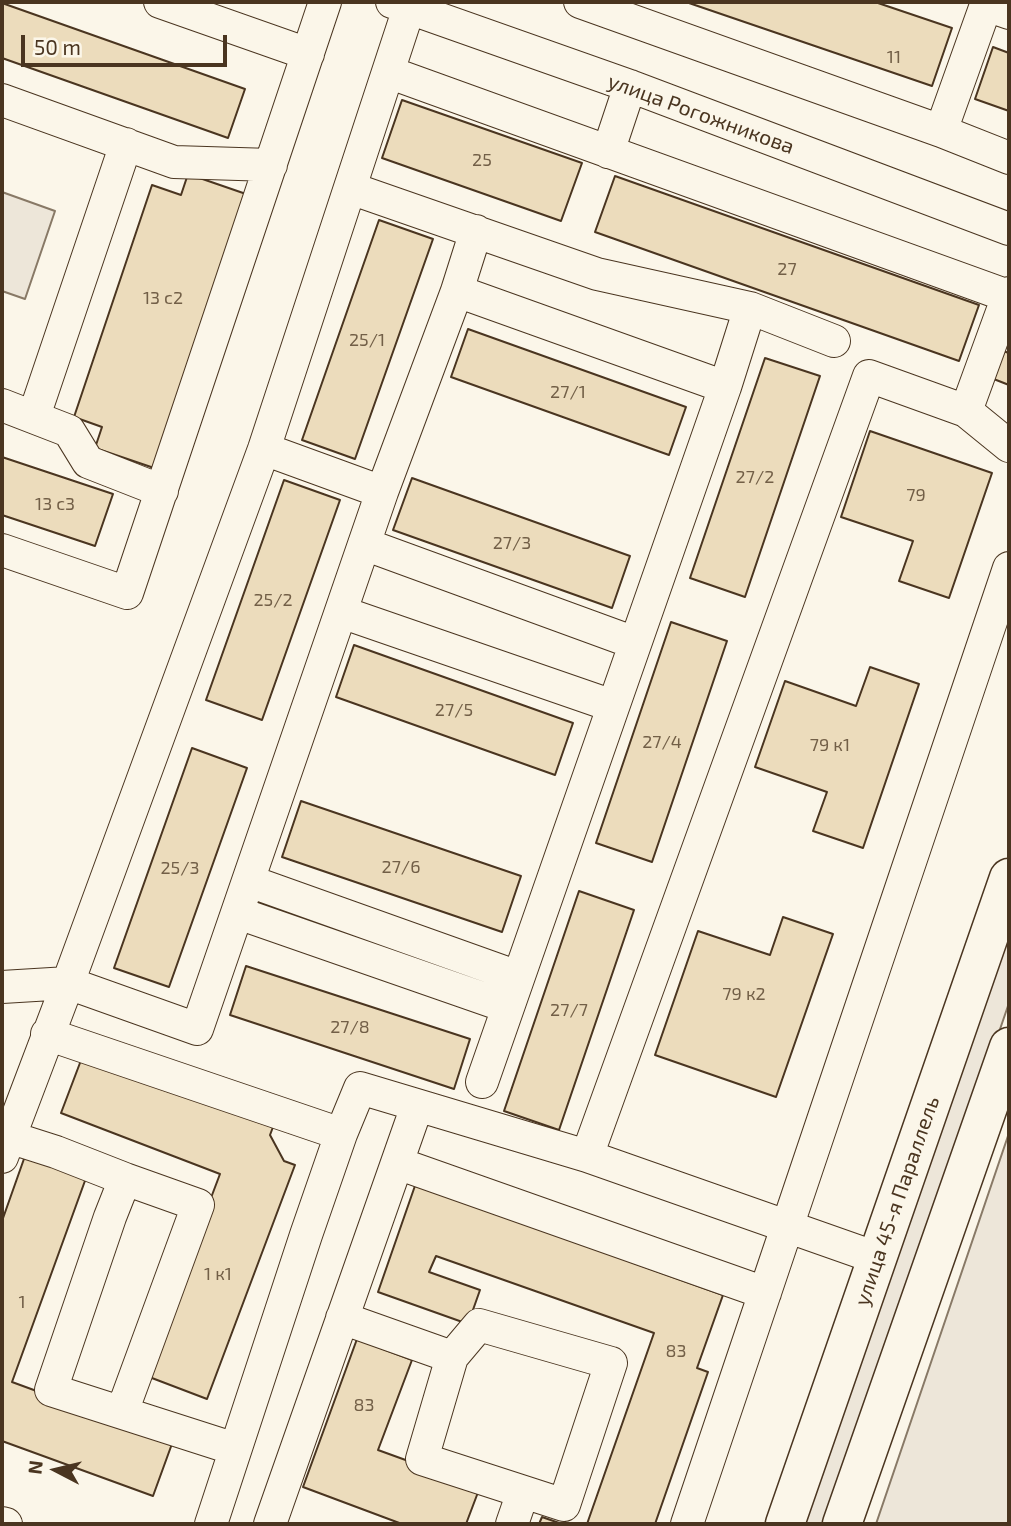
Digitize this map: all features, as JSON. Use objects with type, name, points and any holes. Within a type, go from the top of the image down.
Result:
[{"type":"main road","name":"улица 45-я Параллель","points":[[785,1524],[1009,878]]},
{"type":"main road","points":[[842,1524],[1009,1047]]},
{"type":"street","points":[[160,2],[308,54]]},
{"type":"street","points":[[2,550],[127,593],[325,2]]},
{"type":"street","points":[[580,2],[941,131],[1009,158]]},
{"type":"street","points":[[122,1412],[198,1205],[56,1152],[5,1147],[264,449],[388,72],[401,5]]},
{"type":"street","name":"улица Рогожникова","points":[[401,5],[630,86],[1009,229]]},
{"type":"street","points":[[941,131],[990,6]]},
{"type":"street","points":[[388,72],[1009,294],[966,411]]},
{"type":"street","points":[[608,152],[630,86]]},
{"type":"street","points":[[2,100],[174,162],[271,165]]},
{"type":"street","points":[[34,416],[126,144]]},
{"type":"street","points":[[350,188],[597,274],[750,308],[834,341]]},
{"type":"street","points":[[2,987],[68,983],[197,1029],[382,492],[457,290],[476,231]]},
{"type":"street","points":[[457,290],[725,387]]},
{"type":"street","points":[[482,1082],[725,387],[750,308]]},
{"type":"street","points":[[587,1156],[869,376],[966,411],[1009,446]]},
{"type":"street","points":[[2,405],[69,431],[88,462],[162,491]]},
{"type":"street","points":[[264,449],[382,492]]},
{"type":"street","points":[[364,544],[635,643]]},
{"type":"street","points":[[687,1524],[1009,568]]},
{"type":"street","points":[[341,612],[613,706]]},
{"type":"street","points":[[249,881],[518,976]]},
{"type":"street","points":[[238,913],[508,1007]]},
{"type":"street","points":[[47,1034],[341,1134]]},
{"type":"street","points":[[211,1524],[341,1134],[360,1088],[587,1156],[877,1258]]},
{"type":"street","points":[[270,1524],[417,1106]]},
{"type":"street","points":[[397,1163],[765,1293]]},
{"type":"street","points":[[125,1179],[51,1390],[236,1449]]},
{"type":"street","points":[[342,1318],[452,1357]]},
{"type":"street","points":[[479,1325],[611,1363],[564,1505],[422,1459],[452,1357],[479,1325]]},
{"type":"street","points":[[512,1524],[523,1492]]},
{"type":"shaded area","points":[[2,192],[55,211],[25,299],[2,291]]},
{"type":"shaded area","points":[[1009,931],[1009,1003],[830,1524],[804,1524]]},
{"type":"shaded area","points":[[1009,1133],[1009,1524],[876,1524]]},
{"type":"building","points":[[686,2],[875,2],[952,28],[932,86]]},
{"type":"building","points":[[2,3],[245,89],[228,138],[2,58]]},
{"type":"building","points":[[993,47],[1009,53],[1009,111],[975,99]]},
{"type":"building","points":[[402,100],[582,163],[561,221],[382,158]]},
{"type":"building","points":[[188,174],[246,194],[154,468],[95,448],[102,427],[74,417],[152,185],[181,195]]},
{"type":"building","points":[[615,176],[979,305],[959,361],[595,232]]},
{"type":"building","points":[[379,220],[433,239],[355,459],[302,440]]},
{"type":"building","points":[[468,329],[686,407],[669,455],[451,377]]},
{"type":"building","points":[[997,349],[1009,353],[1009,385],[986,376]]},
{"type":"building","points":[[765,358],[820,376],[745,597],[690,578]]},
{"type":"building","points":[[870,431],[992,473],[949,598],[899,581],[913,541],[841,517]]},
{"type":"building","points":[[2,457],[113,494],[95,546],[2,515]]},
{"type":"building","points":[[412,478],[630,556],[612,608],[393,530]]},
{"type":"building","points":[[284,480],[340,500],[262,720],[206,700]]},
{"type":"building","points":[[671,622],[727,641],[652,862],[596,843]]},
{"type":"building","points":[[354,645],[573,723],[555,775],[336,697]]},
{"type":"building","points":[[870,667],[919,684],[863,848],[813,831],[827,792],[755,767],[785,681],[856,706]]},
{"type":"building","points":[[192,748],[247,768],[169,987],[114,968]]},
{"type":"building","points":[[301,801],[521,876],[502,932],[282,857]]},
{"type":"building","points":[[579,891],[634,910],[559,1130],[504,1111]]},
{"type":"building","points":[[783,917],[833,934],[776,1097],[655,1055],[698,931],[770,955]]},
{"type":"building","points":[[246,966],[470,1039],[454,1089],[230,1015]]},
{"type":"building","points":[[83,1055],[273,1127],[270,1135],[284,1161],[295,1165],[207,1399],[144,1375],[220,1174],[61,1113]]},
{"type":"building","points":[[25,1156],[86,1178],[12,1382],[173,1441],[153,1496],[2,1441],[2,1221]]},
{"type":"building","points":[[417,1180],[723,1295],[697,1368],[708,1372],[655,1524],[587,1524],[654,1333],[436,1256],[429,1272],[480,1290],[468,1324],[378,1292]]},
{"type":"building","points":[[357,1339],[412,1360],[378,1450],[480,1487],[466,1524],[402,1524],[303,1487]]},
{"type":"building","points":[[542,1517],[562,1524],[539,1524]]}]
